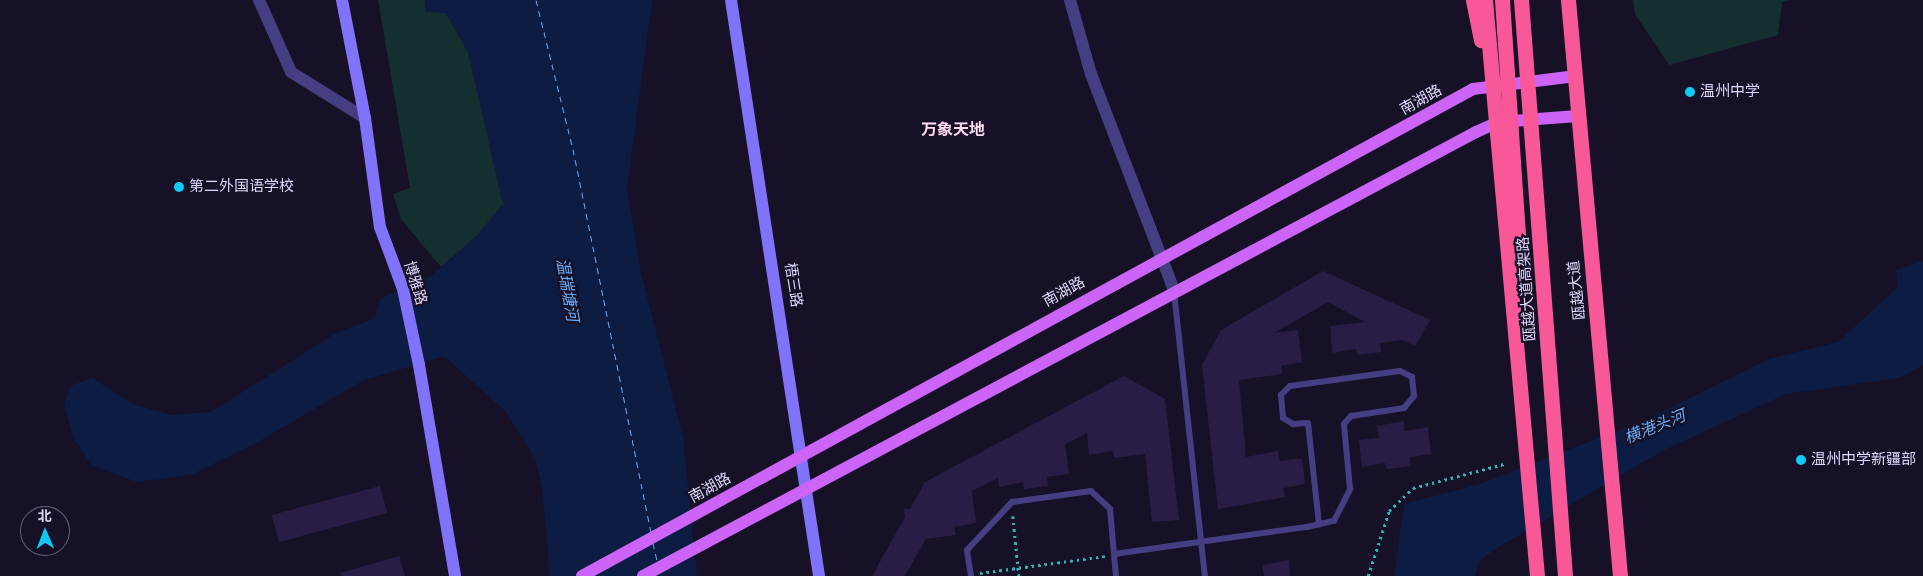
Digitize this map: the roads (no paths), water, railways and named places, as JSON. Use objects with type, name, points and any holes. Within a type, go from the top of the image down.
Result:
[{"type":"highway","points":[[1473,0],[1513,159]]},
{"type":"highway","points":[[1485,0],[1496,87],[1537,576]]},
{"type":"highway","name":"瓯越大道高架路","points":[[1502,0],[1541,576]]},
{"type":"highway","name":"瓯越大道高架路","points":[[1521,0],[1565,576]]},
{"type":"highway","name":"瓯越大道","points":[[1568,0],[1617,507],[1620,576]]},
{"type":"main road","name":"南湖路","points":[[582,576],[803,456],[1160,257],[1474,89],[1576,76]]},
{"type":"main road","points":[[644,576],[716,536],[806,492],[1174,290],[1498,122],[1578,116]]},
{"type":"street","points":[[259,0],[291,72],[365,118]]},
{"type":"street","name":"博雅路","points":[[342,0],[365,118],[380,227],[402,289],[419,364],[455,576]]},
{"type":"street","name":"梧三路","points":[[731,0],[803,456],[806,492],[819,576]]},
{"type":"street","points":[[1070,0],[1091,74],[1174,290]]},
{"type":"lane","points":[[1174,290],[1205,576]]},
{"type":"lane","points":[[1114,554],[1201,543],[1319,524],[1334,521],[1350,489],[1344,424],[1351,416],[1404,408],[1414,396],[1412,377],[1400,371],[1290,386],[1281,395],[1284,418],[1294,424],[1308,423],[1319,524]]},
{"type":"lane","points":[[971,575],[967,550],[1012,502],[1091,491],[1110,509],[1116,576]]},
{"type":"water","name":"温瑞塘河","points":[[425,0],[652,0],[627,188],[641,273],[683,438],[697,576],[550,576],[542,487],[535,458],[506,412],[444,356],[362,381],[256,443],[191,475],[137,482],[91,465],[73,437],[64,405],[70,386],[92,378],[133,404],[171,415],[211,412],[336,333],[374,319],[381,298],[431,276],[477,236],[503,204],[468,52],[446,13],[425,11]]},
{"type":"water","name":"横港头河","points":[[1923,261],[1923,365],[1899,378],[1786,394],[1662,451],[1497,548],[1479,561],[1475,576],[1394,576],[1404,504],[1480,484],[1643,421],[1769,359],[1838,342],[1898,287],[1896,270]]},
{"type":"place","name":"温州中学","points":[[1690,92]]},
{"type":"place","name":"第二外国语学校","points":[[179,187]]},
{"type":"place","name":"温州中学新疆部","points":[[1801,460]]},
{"type":"district","name":"万象天地","points":[[953,130]]}]
